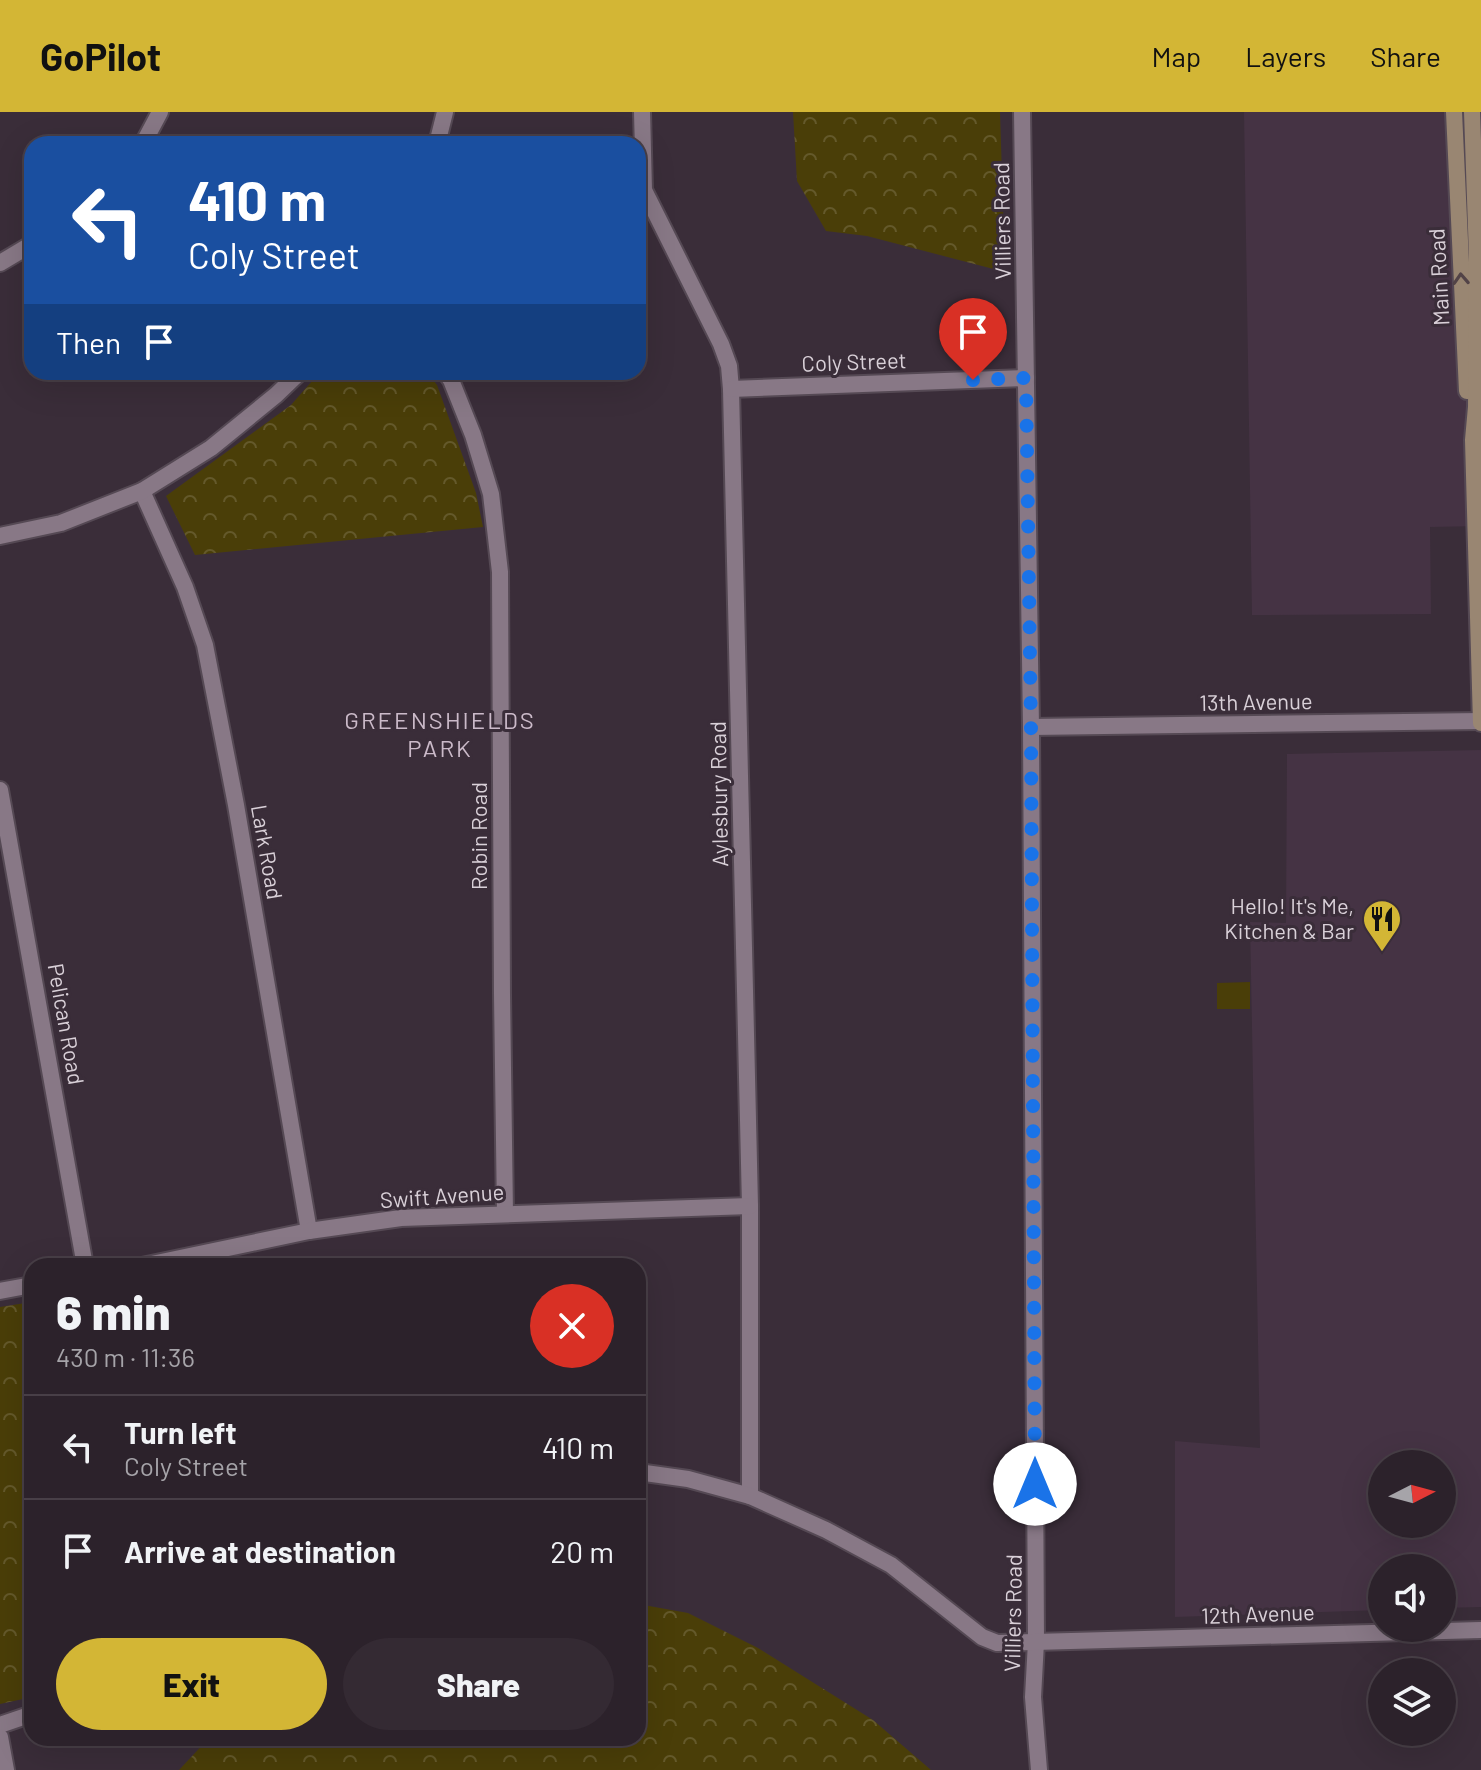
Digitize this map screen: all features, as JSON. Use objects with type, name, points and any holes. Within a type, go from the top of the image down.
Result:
[{"type":"main road","name":"Main Road","points":[[1454,112],[1466,388],[1473,440],[1481,722]]},
{"type":"main road","name":"Main Road","points":[[1472,112],[1477,256],[1473,440]]},
{"type":"street","points":[[147,136],[160,112]]},
{"type":"street","points":[[439,136],[445,112]]},
{"type":"street","name":"Aylesbury Road","points":[[642,112],[643,136]]},
{"type":"street","name":"Villiers Road","points":[[1022,112],[1031,727],[1036,1642],[1033,1697],[1039,1770]]},
{"type":"street","name":"Aylesbury Road","points":[[646,194],[721,344],[729,366],[731,389],[750,1206],[750,1496]]},
{"type":"street","points":[[0,263],[24,249]]},
{"type":"street","name":"Coly Street","points":[[731,389],[1026,378]]},
{"type":"street","points":[[0,536],[61,523],[142,491],[211,448],[292,380]]},
{"type":"street","name":"Robin Road","points":[[451,380],[468,421],[491,494],[500,572],[505,1214]]},
{"type":"street","name":"Lark Road","points":[[142,491],[185,587],[205,645],[236,805],[309,1231]]},
{"type":"street","name":"13th Avenue","points":[[1031,727],[1481,722]]},
{"type":"street","name":"Pelican Road","points":[[0,790],[84,1258]]},
{"type":"street","name":"Swift Avenue","points":[[180,1258],[309,1231],[401,1218],[750,1206]]},
{"type":"street","points":[[0,1291],[24,1286]]},
{"type":"street","name":"12th Avenue","points":[[646,1473],[688,1479],[750,1496],[826,1530],[891,1565],[989,1641],[997,1643],[1481,1630]]},
{"type":"street","points":[[0,1725],[24,1717]]},
{"type":"street","points":[[0,1737],[6,1770]]},
{"type":"shaded area","points":[[1244,112],[1481,112],[1481,526],[1430,527],[1431,614],[1252,615]]},
{"type":"shaded area","points":[[1481,750],[1481,1607],[1456,1608],[1456,1554],[1368,1554],[1368,1610],[1175,1617],[1175,1441],[1260,1448],[1250,922],[1286,923],[1287,754]]},
{"type":"green space","points":[[793,112],[1000,112],[1005,272],[867,236],[826,231],[797,181]]},
{"type":"green space","points":[[313,380],[433,380],[476,493],[483,527],[195,555],[166,496],[291,405]]},
{"type":"green space","points":[[1250,982],[1250,1009],[1217,1009],[1217,983]]},
{"type":"green space","points":[[24,1303],[24,1698],[0,1704],[0,1307]]},
{"type":"green space","points":[[646,1605],[688,1613],[758,1648],[873,1720],[931,1770],[179,1770],[202,1746],[646,1746]]},
{"type":"place","name":"Hello! It's Me, Kitchen & Bar","points":[[1382,953]]},
{"type":"district","name":"GREENSHIELDS PARK","points":[[440,735]]},
{"type":"route","points":[[973,380],[1026,378],[1035,1484]]}]
